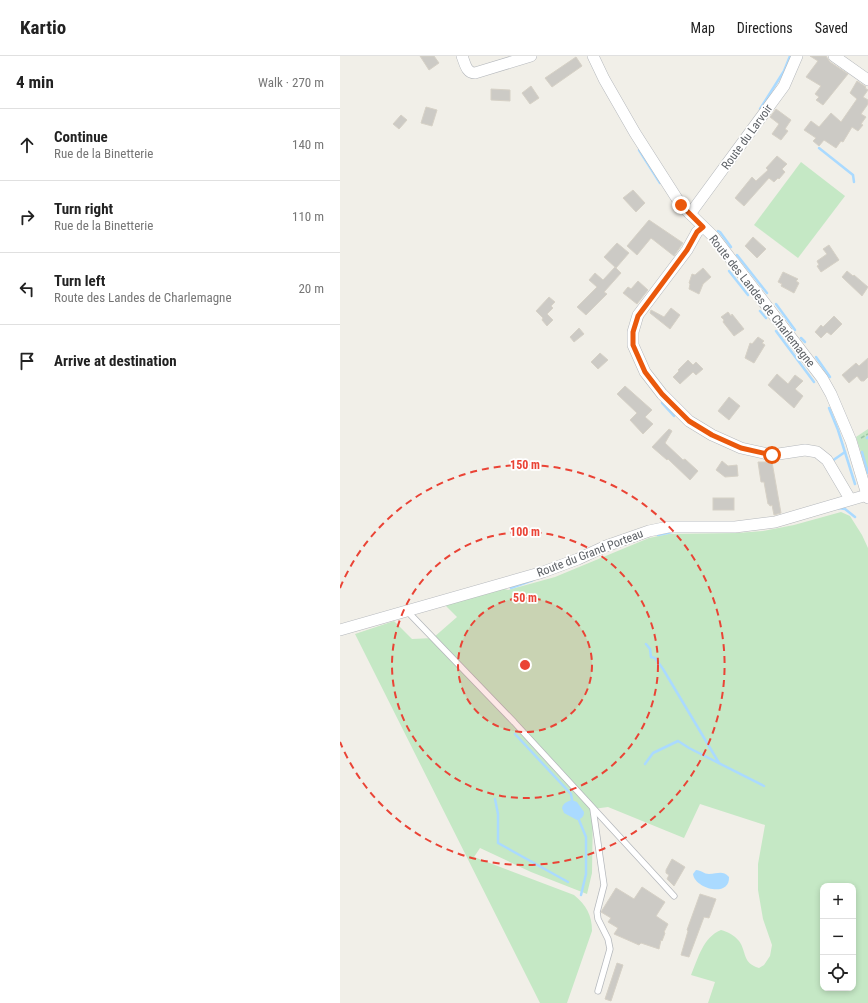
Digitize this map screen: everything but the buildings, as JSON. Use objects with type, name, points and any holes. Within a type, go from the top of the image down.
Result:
[{"type":"street","points":[[462,56],[467,69],[471,73],[475,73],[531,56]]},
{"type":"street","name":"Route des Landes de Charlemagne","points":[[593,56],[604,79],[635,133],[681,205],[714,237],[822,378],[831,394],[856,455],[867,496]]},
{"type":"street","name":"Route du Larvoir","points":[[690,214],[784,86],[797,56]]},
{"type":"street","points":[[834,56],[868,80]]},
{"type":"street","points":[[703,227],[697,232],[687,250],[638,316],[633,332],[633,345],[645,372],[662,394],[689,421],[718,438],[741,448],[772,455],[805,450],[817,452],[827,460],[850,499]]},
{"type":"street","name":"Route du Grand Porteau","points":[[340,630],[543,572],[578,559],[606,546],[649,531],[668,527],[735,527],[774,522],[850,499],[867,496]]},
{"type":"lane","points":[[406,611],[508,717],[674,896]]},
{"type":"lane","points":[[593,808],[604,885],[604,890],[597,912],[598,919],[608,939],[610,949],[598,991]]},
{"type":"green space","points":[[801,162],[845,196],[798,258],[754,225]]},
{"type":"green space","points":[[868,429],[868,474],[856,437]]},
{"type":"green space","points":[[841,512],[850,516],[868,548],[868,1003],[708,1003],[715,982],[691,975],[705,943],[715,933],[721,930],[735,937],[739,941],[747,960],[759,968],[764,965],[770,956],[772,945],[763,919],[758,890],[758,864],[765,825],[700,804],[684,838],[608,807],[593,809],[592,873],[587,894],[531,872],[480,848],[474,857],[574,895],[588,911],[592,931],[567,1003],[540,1003],[355,634],[394,621],[412,639],[433,638],[457,617],[441,601],[499,587],[508,590],[555,577],[649,538],[669,534],[763,531],[794,525]]},
{"type":"water","points":[[572,800],[577,802],[584,812],[582,818],[577,820],[564,813],[562,808],[567,802]]},
{"type":"water","points":[[696,870],[707,874],[724,874],[729,877],[728,884],[724,888],[719,889],[706,887],[695,879],[693,874]]},
{"type":"waterway","points":[[760,109],[784,71],[790,56]]},
{"type":"waterway","points":[[819,148],[853,175],[854,182]]},
{"type":"waterway","points":[[639,150],[660,183]]},
{"type":"waterway","points":[[718,231],[731,247]]},
{"type":"waterway","points":[[737,255],[767,293]]},
{"type":"waterway","points":[[729,271],[748,295]]},
{"type":"waterway","points":[[776,304],[795,330]]},
{"type":"waterway","points":[[760,311],[766,318]]},
{"type":"waterway","points":[[776,331],[814,382]]},
{"type":"waterway","points":[[801,338],[805,342]]},
{"type":"waterway","points":[[816,357],[830,377]]},
{"type":"waterway","points":[[662,403],[674,416]]},
{"type":"waterway","points":[[829,408],[838,430],[855,484]]},
{"type":"waterway","points":[[832,461],[845,452]]},
{"type":"waterway","points":[[862,452],[868,473]]},
{"type":"waterway","points":[[838,508],[845,509],[855,517]]},
{"type":"waterway","points":[[658,535],[672,532]]},
{"type":"waterway","points":[[511,588],[533,580]]},
{"type":"waterway","points":[[646,644],[650,649],[651,657],[655,658],[663,669],[719,763]]},
{"type":"waterway","points":[[515,734],[571,794],[572,800]]},
{"type":"waterway","points":[[645,764],[653,753],[678,741],[764,786]]},
{"type":"waterway","points":[[495,799],[498,814],[498,843],[568,882]]},
{"type":"waterway","points":[[579,820],[586,837],[586,874],[581,895]]},
{"type":"route","points":[[681,205],[703,227],[697,232],[687,250],[638,316],[633,332],[633,345],[645,372],[662,394],[689,421],[712,435],[741,448],[772,455]]}]
